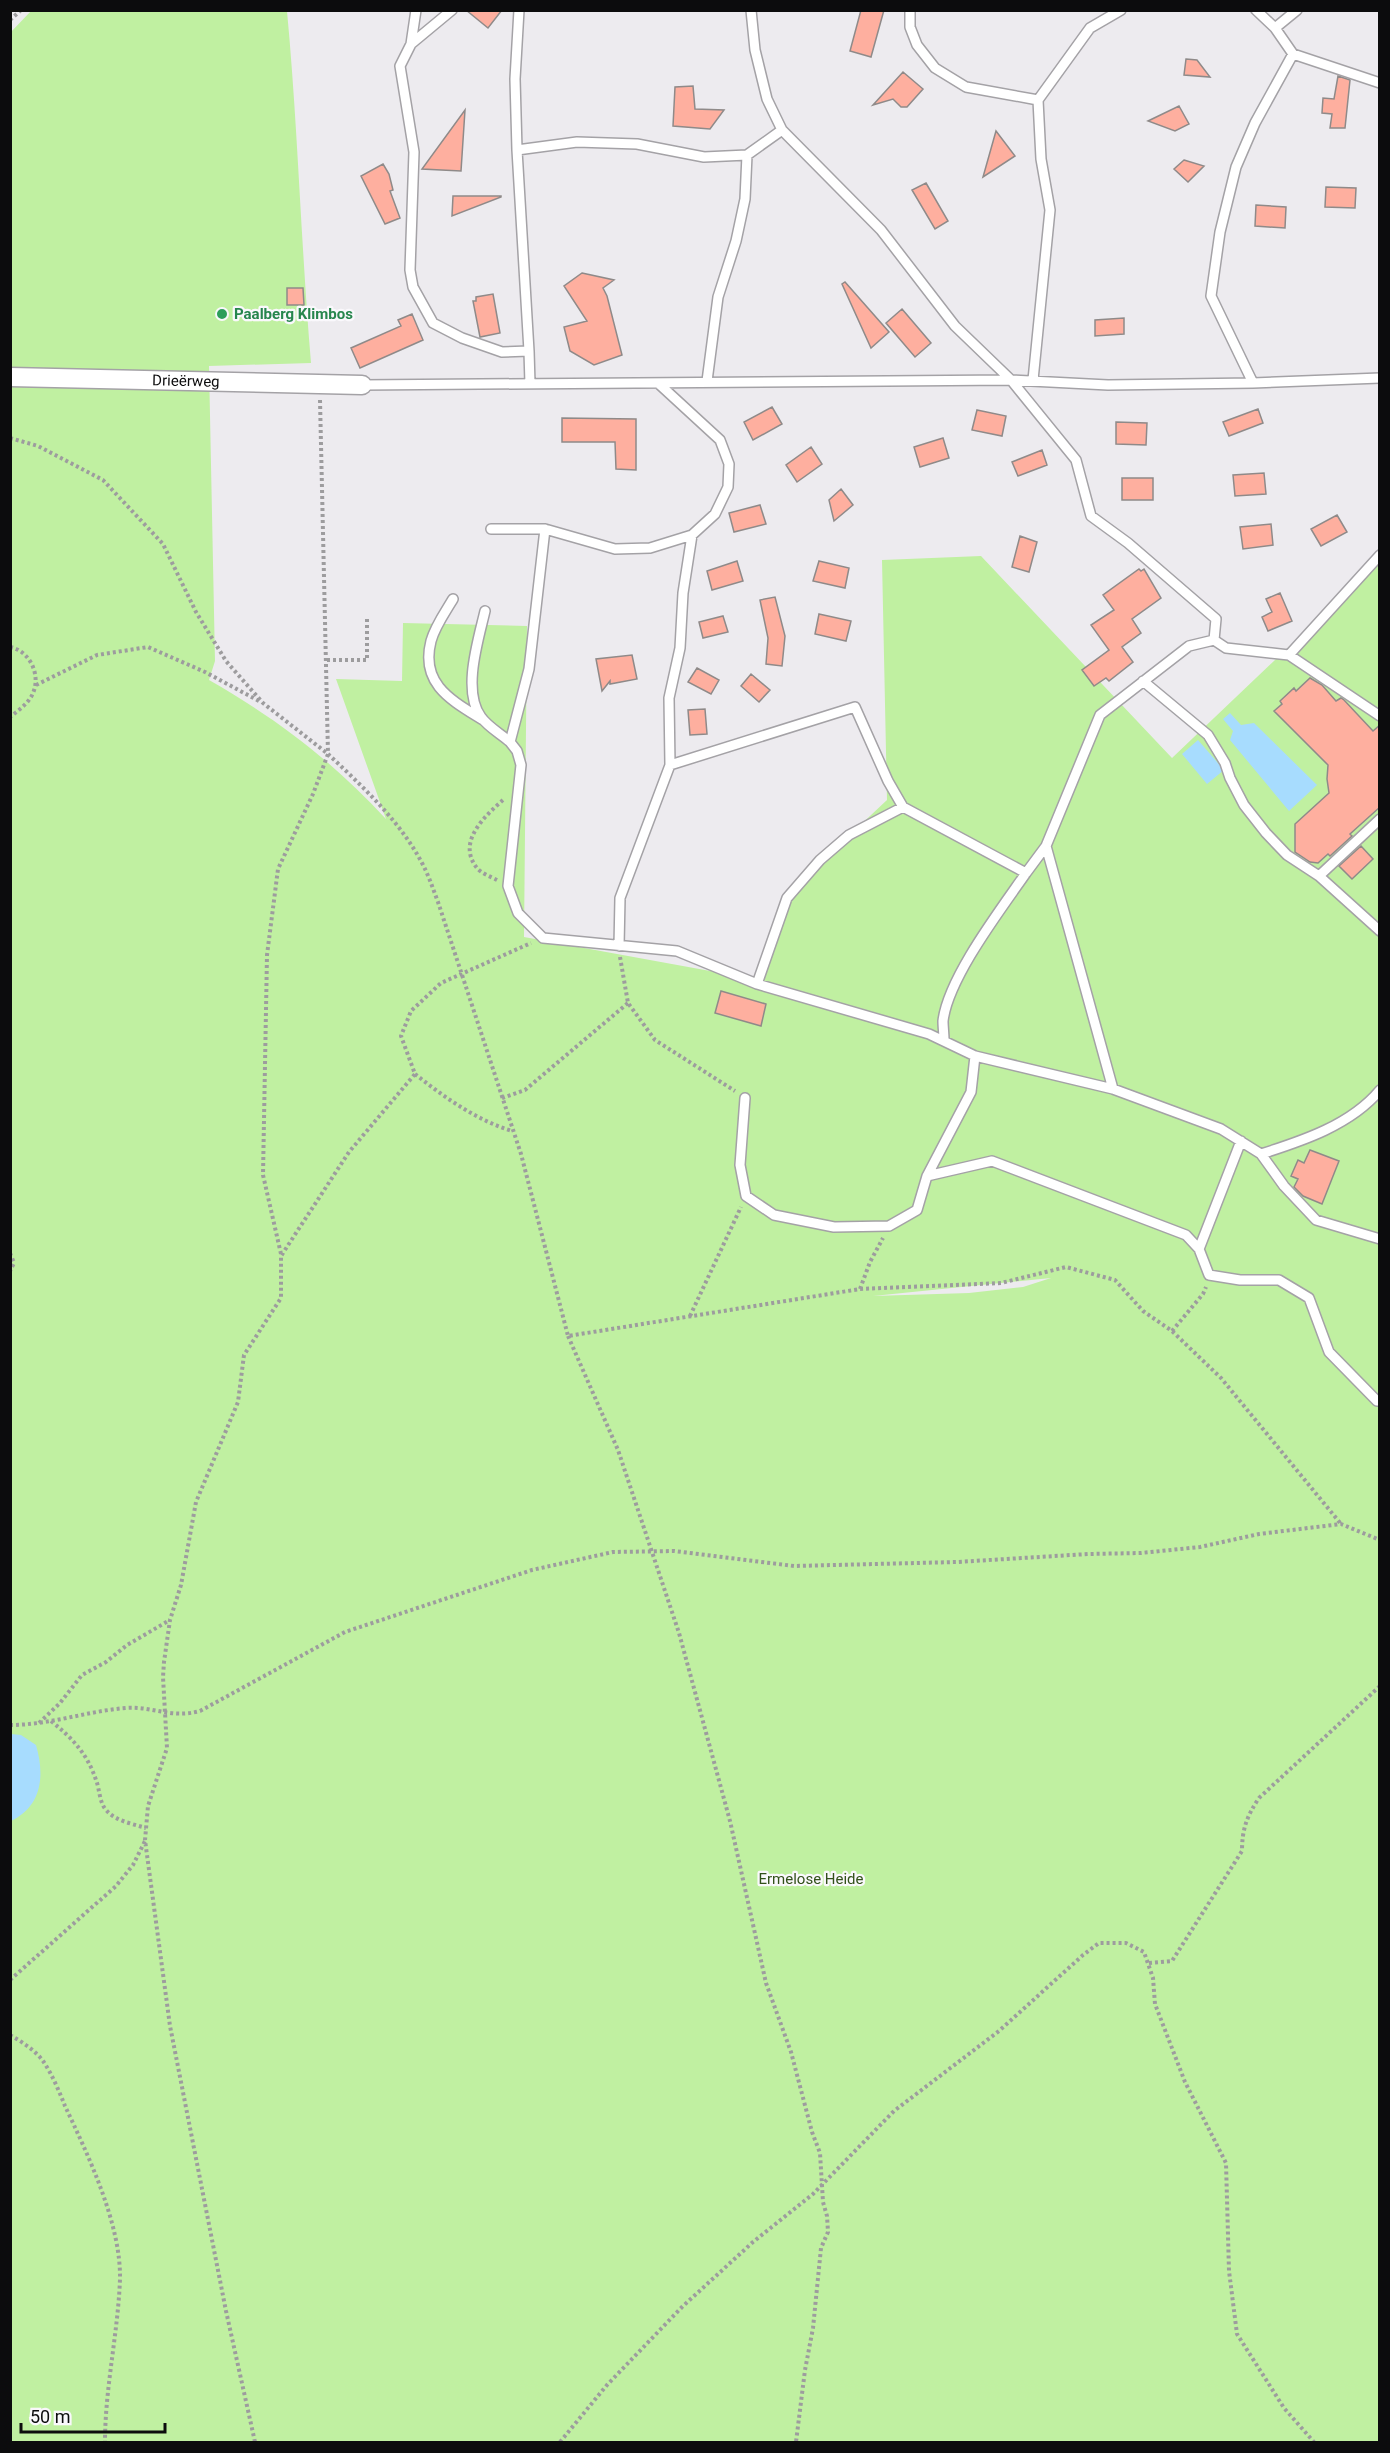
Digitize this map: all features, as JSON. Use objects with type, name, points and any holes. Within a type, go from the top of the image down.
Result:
[{"type":"street","name":"Drieërweg","points":[[10,377],[362,385]]},
{"type":"lane","points":[[416,10],[411,44],[400,66],[414,152],[410,270],[413,287],[433,323],[462,338],[502,352],[530,351]]},
{"type":"lane","points":[[411,44],[452,10]]},
{"type":"lane","points":[[519,10],[514,79],[530,384]]},
{"type":"lane","points":[[751,10],[755,50],[767,99],[782,130],[881,230],[955,326],[1011,380],[1076,460],[1091,516],[1128,543],[1216,619],[1214,640]]},
{"type":"lane","points":[[910,10],[910,27],[917,45],[934,68],[966,87],[1038,100]]},
{"type":"lane","points":[[1034,380],[1050,210],[1041,159],[1038,100],[1090,28],[1120,10]]},
{"type":"lane","points":[[1256,10],[1275,28],[1293,54],[1380,83]]},
{"type":"lane","points":[[1275,28],[1297,10]]},
{"type":"lane","points":[[1253,383],[1211,296],[1220,232],[1236,167],[1255,123],[1293,54]]},
{"type":"lane","points":[[517,150],[577,142],[637,144],[705,157],[747,155],[782,130]]},
{"type":"lane","points":[[708,381],[718,297],[736,241],[745,199],[747,155]]},
{"type":"lane","points":[[362,385],[1034,380],[1108,385],[1380,378]]},
{"type":"lane","points":[[491,529],[545,529],[615,549],[650,548],[692,535],[715,514],[728,487],[729,464],[720,440],[658,383]]},
{"type":"lane","points":[[510,742],[529,669],[545,529]]},
{"type":"lane","points":[[619,946],[620,898],[670,765],[669,698],[680,648],[682,593],[692,535]]},
{"type":"lane","points":[[1289,655],[1380,555]]},
{"type":"lane","points":[[453,598],[431,639],[429,667],[438,688],[453,702],[483,720],[510,742],[517,751],[521,765],[508,886],[518,913],[543,938],[676,951],[757,984],[944,1040],[975,1056],[1113,1089],[1221,1129],[1261,1154],[1284,1186],[1316,1220],[1380,1239]]},
{"type":"lane","points":[[483,720],[475,707],[472,672],[484,611]]},
{"type":"lane","points":[[944,1040],[943,1021],[951,992],[983,935],[1047,846],[1100,715],[1189,646],[1214,640],[1226,648],[1289,655],[1380,716]]},
{"type":"lane","points":[[1143,681],[1208,735],[1226,763],[1230,778],[1244,805],[1266,833],[1287,855],[1319,876],[1380,931]]},
{"type":"lane","points":[[670,765],[855,707],[888,781],[903,807],[1026,873]]},
{"type":"lane","points":[[757,984],[788,898],[820,860],[849,835],[903,807]]},
{"type":"lane","points":[[1319,876],[1380,819]]},
{"type":"lane","points":[[1047,846],[1113,1089]]},
{"type":"lane","points":[[745,1098],[740,1166],[746,1196],[774,1215],[834,1227],[889,1226],[917,1210],[927,1176],[971,1092],[975,1056]]},
{"type":"lane","points":[[1261,1154],[1296,1142],[1339,1122],[1370,1101],[1380,1090]]},
{"type":"lane","points":[[1199,1249],[1241,1141]]},
{"type":"lane","points":[[927,1176],[992,1161],[1186,1235],[1199,1249],[1209,1275],[1240,1280],[1280,1280],[1309,1298],[1329,1352],[1377,1401],[1380,1401]]},
{"type":"path","points":[[10,21],[21,10]]},
{"type":"path","points":[[255,2442],[226,2311],[191,2136],[183,2082],[177,2062],[145,1840],[148,1806],[167,1748],[163,1677],[170,1620],[181,1585],[196,1502],[238,1402],[244,1355],[281,1298],[281,1256],[263,1175],[267,955],[278,869],[313,794],[328,754],[319,384]]},
{"type":"path","points":[[10,438],[38,446],[103,480],[163,544],[196,612],[226,661],[263,702],[328,754],[358,782],[411,845],[423,865],[438,902],[513,1131],[546,1247],[568,1336],[618,1450],[679,1633],[753,1916],[764,1973],[820,2152],[828,2232],[821,2248],[813,2328],[796,2442]]},
{"type":"path","points":[[327,660],[368,660],[368,618]]},
{"type":"path","points":[[10,647],[18,649],[33,665],[36,685],[33,695],[25,705],[10,717]]},
{"type":"path","points":[[36,685],[97,655],[148,647],[205,672],[263,702]]},
{"type":"path","points":[[508,886],[478,870],[470,856],[470,840],[479,822],[519,785]]},
{"type":"path","points":[[513,1131],[484,1120],[440,1094],[416,1074],[401,1036],[411,1011],[441,983],[460,972],[488,963],[543,938]]},
{"type":"path","points":[[619,946],[628,1003],[655,1040],[745,1098]]},
{"type":"path","points":[[502,1098],[525,1090],[628,1003]]},
{"type":"path","points":[[281,1256],[350,1152],[387,1105],[416,1074]]},
{"type":"path","points":[[690,1316],[746,1196]]},
{"type":"path","points":[[860,1289],[870,1262],[889,1226]]},
{"type":"path","points":[[10,1253],[14,1263],[10,1271]]},
{"type":"path","points":[[568,1336],[860,1289],[1001,1283],[1066,1267],[1115,1280],[1143,1311],[1172,1331],[1221,1378],[1341,1524],[1380,1540]]},
{"type":"path","points":[[1172,1331],[1203,1294],[1209,1275]]},
{"type":"path","points":[[10,1725],[38,1724],[127,1708],[184,1715],[200,1711],[345,1632],[532,1570],[613,1552],[674,1551],[794,1566],[957,1562],[1141,1553],[1200,1547],[1259,1534],[1341,1524]]},
{"type":"path","points":[[38,1724],[60,1703],[82,1676],[106,1662],[127,1645],[170,1620]]},
{"type":"path","points":[[1149,1963],[1172,1960],[1242,1851],[1242,1831],[1249,1813],[1259,1798],[1380,1686]]},
{"type":"path","points":[[50,1721],[78,1744],[96,1779],[107,1811],[124,1822],[146,1828]]},
{"type":"path","points":[[10,1980],[116,1886],[133,1865],[145,1840]]},
{"type":"path","points":[[560,2442],[607,2385],[682,2307],[753,2242],[823,2184],[894,2111],[999,2031],[1099,1943],[1126,1943],[1144,1952],[1149,1963],[1155,2004],[1185,2082],[1226,2163],[1229,2271],[1237,2334],[1284,2408],[1314,2442]]},
{"type":"path","points":[[10,2036],[24,2043],[42,2060],[54,2082],[78,2132],[110,2215],[119,2249],[120,2278],[105,2442]]},
{"type":"green space","name":"Ermelose Heide","points":[[31,11],[287,11],[311,363],[209,366],[215,661],[209,680],[258,710],[303,742],[345,778],[386,819],[336,679],[402,681],[403,623],[527,626],[524,937],[754,979],[788,893],[887,800],[882,560],[981,556],[1172,758],[1379,561],[1379,2442],[11,2442],[10,33]],"holes":[[[1051,1278],[1023,1287],[969,1293],[873,1296]]]},
{"type":"water","points":[[1230,713],[1241,725],[1254,723],[1317,785],[1289,811],[1230,740],[1233,731],[1223,719]]},
{"type":"water","points":[[1198,740],[1224,770],[1207,784],[1182,754]]},
{"type":"water","points":[[11,1734],[21,1735],[36,1745],[40,1779],[35,1799],[21,1815],[11,1821]]},
{"type":"building","points":[[466,10],[502,10],[488,28]]},
{"type":"building","points":[[861,10],[884,10],[871,57],[850,51]]},
{"type":"building","points":[[1186,59],[1197,60],[1210,77],[1184,75]]},
{"type":"building","points":[[903,72],[923,89],[907,107],[901,107],[893,99],[873,105]]},
{"type":"building","points":[[1338,76],[1350,80],[1345,128],[1330,128],[1332,114],[1322,113],[1323,98],[1334,99]]},
{"type":"building","points":[[693,86],[695,109],[724,110],[710,129],[673,126],[675,87]]},
{"type":"building","points":[[1179,106],[1189,124],[1175,131],[1148,121]]},
{"type":"building","points":[[465,110],[461,171],[422,169]]},
{"type":"building","points":[[996,131],[1015,156],[983,177]]},
{"type":"building","points":[[1184,160],[1204,166],[1188,182],[1174,169]]},
{"type":"building","points":[[383,164],[389,174],[393,190],[390,191],[400,218],[385,224],[361,176]]},
{"type":"building","points":[[926,183],[948,221],[935,229],[912,190]]},
{"type":"building","points":[[1326,187],[1356,188],[1355,208],[1325,207]]},
{"type":"building","points":[[453,196],[501,196],[501,197],[452,216]]},
{"type":"building","points":[[1256,205],[1286,207],[1285,228],[1255,226]]},
{"type":"building","points":[[582,273],[614,280],[603,288],[622,355],[594,365],[570,351],[564,327],[587,321],[564,286]]},
{"type":"building","points":[[845,282],[889,332],[871,348],[842,284]]},
{"type":"building","points":[[287,288],[303,288],[304,305],[287,305]]},
{"type":"building","points":[[493,294],[500,333],[480,337],[473,301],[476,301],[476,297]]},
{"type":"building","points":[[902,309],[931,343],[915,357],[886,323]]},
{"type":"building","points":[[412,314],[423,340],[360,368],[351,348],[401,326],[398,320]]},
{"type":"building","points":[[1124,318],[1124,334],[1095,336],[1095,320]]},
{"type":"building","points":[[772,407],[782,424],[753,440],[744,422]]},
{"type":"building","points":[[1258,409],[1263,423],[1229,436],[1223,422]]},
{"type":"building","points":[[977,410],[1006,416],[1002,436],[972,430]]},
{"type":"building","points":[[562,418],[636,419],[636,470],[616,469],[615,442],[562,442]]},
{"type":"building","points":[[1116,422],[1147,423],[1146,445],[1116,444]]},
{"type":"building","points":[[943,438],[949,458],[920,467],[914,447]]},
{"type":"building","points":[[811,447],[822,464],[797,482],[786,465]]},
{"type":"building","points":[[1042,450],[1047,465],[1018,476],[1012,462]]},
{"type":"building","points":[[1264,473],[1266,494],[1235,496],[1233,475]]},
{"type":"building","points":[[1122,478],[1153,478],[1153,500],[1122,500]]},
{"type":"building","points":[[841,489],[853,505],[834,521],[829,500]]},
{"type":"building","points":[[760,505],[766,524],[734,532],[729,513]]},
{"type":"building","points":[[1337,515],[1347,532],[1321,546],[1311,529]]},
{"type":"building","points":[[1271,524],[1273,545],[1243,549],[1240,527]]},
{"type":"building","points":[[1020,536],[1037,542],[1029,572],[1012,567]]},
{"type":"building","points":[[737,561],[743,581],[712,590],[707,571]]},
{"type":"building","points":[[819,561],[849,568],[845,588],[813,581]]},
{"type":"building","points":[[1139,569],[1141,571],[1144,569],[1161,598],[1132,619],[1141,633],[1122,647],[1133,662],[1109,681],[1106,678],[1094,686],[1082,670],[1109,650],[1091,625],[1114,610],[1103,595]]},
{"type":"building","points":[[1280,593],[1292,621],[1268,631],[1262,617],[1272,612],[1266,599]]},
{"type":"building","points":[[775,597],[785,636],[782,666],[766,664],[768,638],[760,600]]},
{"type":"building","points":[[819,614],[851,621],[846,641],[815,634]]},
{"type":"building","points":[[723,616],[728,632],[703,638],[699,622]]},
{"type":"building","points":[[632,655],[637,679],[610,684],[610,681],[602,691],[596,659]]},
{"type":"building","points":[[697,668],[719,680],[711,694],[688,682]]},
{"type":"building","points":[[751,674],[770,690],[759,702],[741,686]]},
{"type":"building","points":[[1310,678],[1322,685],[1336,701],[1341,698],[1344,700],[1373,731],[1380,725],[1380,807],[1330,856],[1328,854],[1318,863],[1310,862],[1295,852],[1295,824],[1329,793],[1328,765],[1274,711],[1282,704],[1280,701],[1294,688],[1296,691]]},
{"type":"building","points":[[705,709],[707,734],[690,735],[688,710]]},
{"type":"building","points":[[1361,846],[1373,859],[1352,879],[1339,866]]},
{"type":"building","points":[[721,991],[766,1004],[761,1026],[715,1013]]},
{"type":"building","points":[[1310,1150],[1339,1161],[1322,1204],[1303,1196],[1294,1187],[1298,1179],[1291,1176],[1298,1160],[1304,1163]]},
{"type":"place","name":"Paalberg Klimbos","points":[[222,314]]}]
